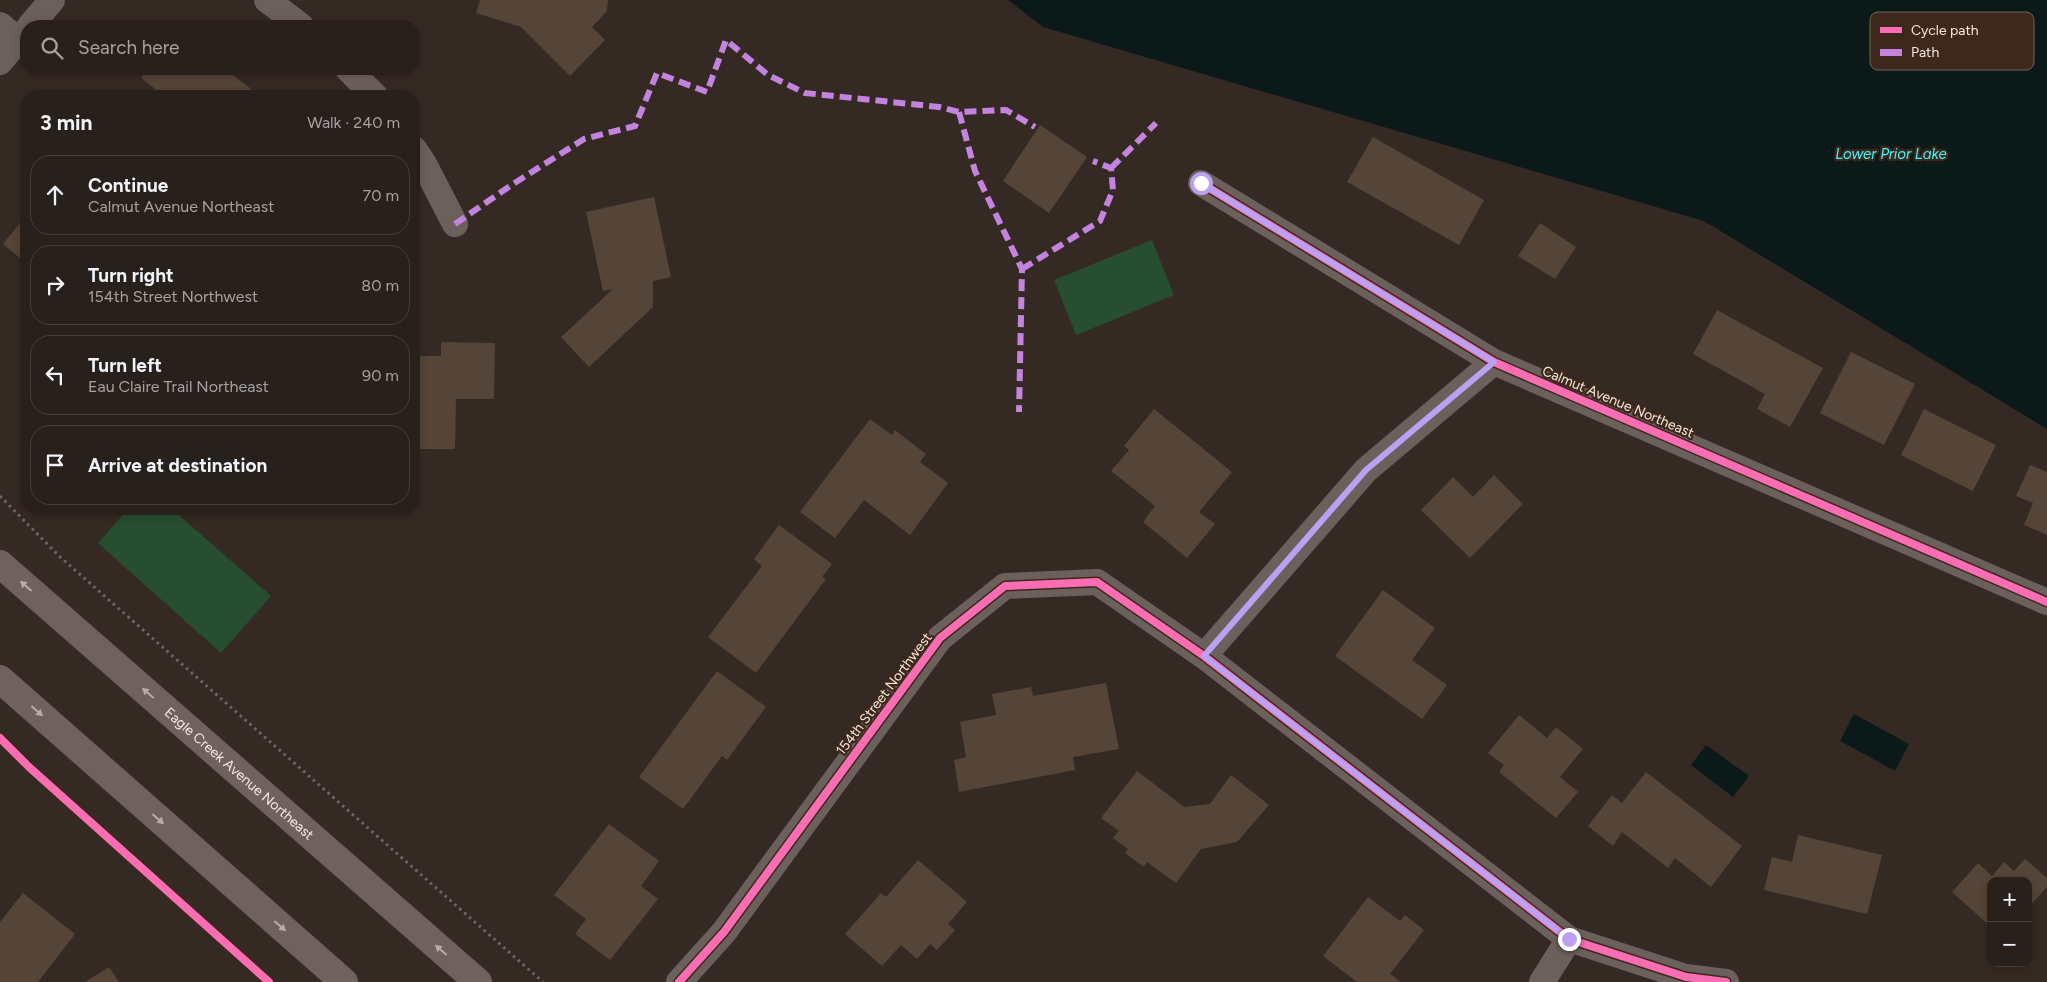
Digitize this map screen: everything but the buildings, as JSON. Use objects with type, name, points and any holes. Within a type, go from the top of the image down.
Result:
[{"type":"main road","name":"Eagle Creek Avenue Northeast","points":[[0,564],[478,982]]},
{"type":"main road","points":[[0,679],[344,982]]},
{"type":"street","points":[[31,20],[52,0]]},
{"type":"street","points":[[267,0],[292,20]]},
{"type":"street","points":[[0,62],[19,31]]},
{"type":"street","points":[[354,75],[369,90]]},
{"type":"street","points":[[420,158],[455,224]]},
{"type":"street","name":"Calmut Avenue Northeast","points":[[1201,183],[1494,362],[2047,602]]},
{"type":"street","points":[[1204,656],[1366,470],[1494,362]]},
{"type":"street","name":"154th Street Northwest","points":[[679,982],[724,932],[940,638],[1005,586],[1097,582],[1204,656],[1569,939],[1686,977],[1726,982]]},
{"type":"street","points":[[1542,982],[1569,939]]},
{"type":"path","points":[[0,496],[66,562],[542,982]]},
{"type":"green space","points":[[1152,240],[1174,295],[1076,335],[1054,280]]},
{"type":"green space","points":[[123,515],[179,515],[271,596],[221,653],[98,543]]},
{"type":"water","name":"Lower Prior Lake","points":[[1008,0],[2047,0],[2047,429],[1704,221],[1043,27]]},
{"type":"water","points":[[1854,714],[1909,744],[1895,771],[1840,741]]},
{"type":"water","points":[[1706,745],[1749,776],[1733,797],[1691,765]]},
{"type":"marked path","points":[[455,224],[584,139],[635,126],[657,73],[707,92],[726,40],[768,75],[805,93],[939,107],[959,112],[1006,110],[1035,127]]},
{"type":"marked path","points":[[959,112],[975,171],[1022,269],[1019,412]]},
{"type":"marked path","points":[[1111,168],[1156,123]]},
{"type":"marked path","points":[[1022,269],[1100,221],[1113,190],[1111,168],[1093,161]]},
{"type":"cycle path","points":[[1201,183],[1494,362],[2047,602]]},
{"type":"cycle path","points":[[679,982],[724,932],[940,638],[1005,586],[1097,582],[1204,656],[1569,939],[1686,977],[1726,982]]},
{"type":"cycle path","points":[[0,738],[29,767],[269,982]]},
{"type":"route","points":[[1201,183],[1494,362],[1366,470],[1204,656],[1569,939]]}]
